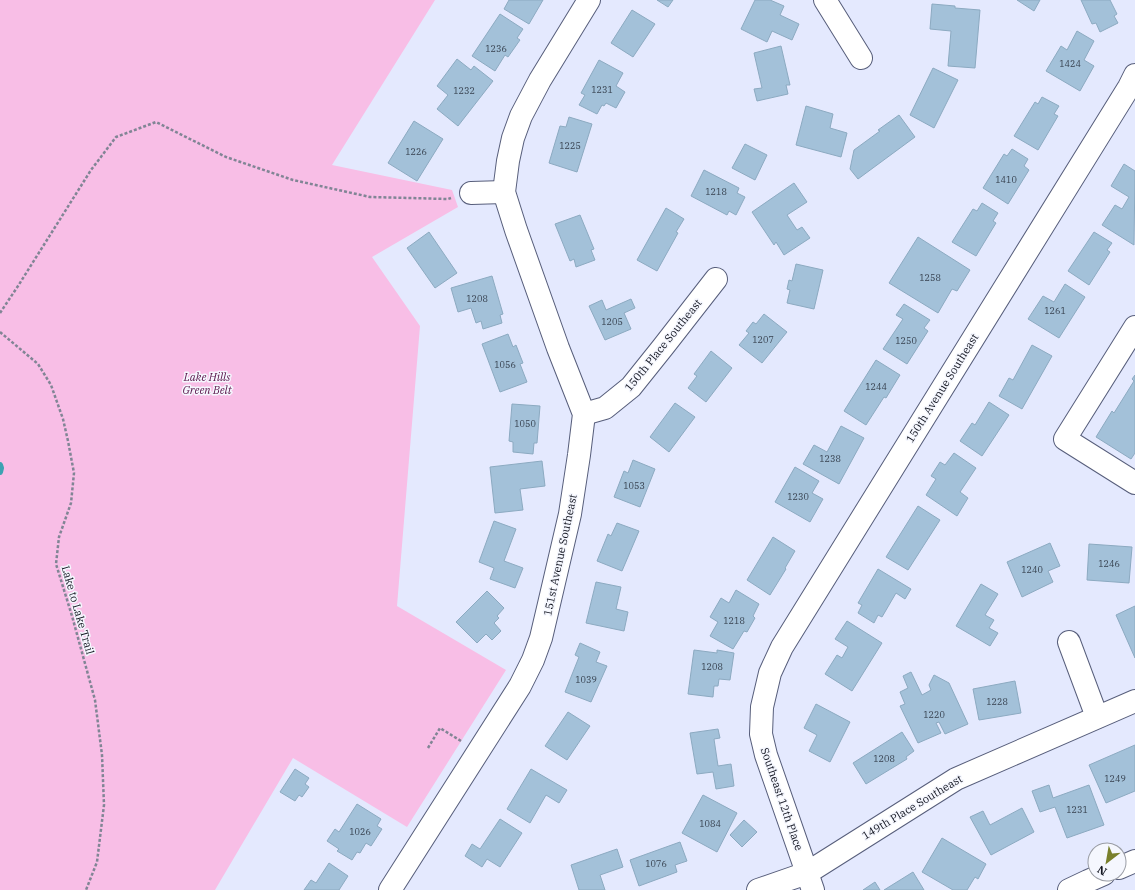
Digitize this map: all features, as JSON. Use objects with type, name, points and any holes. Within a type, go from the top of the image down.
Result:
[{"type":"street","name":"151st Avenue Southeast","points":[[390,890],[479,752],[520,686],[533,660],[541,638],[570,514],[584,414],[558,348],[504,192],[513,138],[521,116],[540,80],[590,0]]},
{"type":"street","points":[[825,0],[861,58]]},
{"type":"street","name":"150th Avenue Southeast","points":[[762,707],[770,673],[782,647],[1135,75]]},
{"type":"street","points":[[471,193],[504,192]]},
{"type":"street","name":"150th Place Southeast","points":[[584,414],[605,408],[631,387],[664,348],[716,279]]},
{"type":"street","points":[[1135,327],[1065,439],[1135,483]]},
{"type":"street","points":[[1070,642],[1097,717]]},
{"type":"street","name":"149th Place Southeast","points":[[758,890],[810,882],[956,779],[1135,701]]},
{"type":"street","name":"Southeast 12th Place","points":[[762,707],[761,734],[766,755],[810,882]]},
{"type":"street","points":[[1069,890],[1087,881]]},
{"type":"path","points":[[0,313],[91,170],[116,137],[156,122],[226,157],[293,180],[370,197],[448,199],[471,193]]},
{"type":"path","name":"Lake to Lake Trail","points":[[0,332],[38,364],[51,385],[63,419],[74,473],[71,503],[59,537],[56,564],[95,700],[102,755],[104,805],[97,862],[86,890]]},
{"type":"path","points":[[428,748],[440,728],[479,752]]},
{"type":"green space","name":"Lake Hills Green Belt","points":[[0,0],[435,0],[332,165],[452,190],[458,207],[372,257],[420,326],[397,606],[506,670],[407,827],[293,758],[215,890],[0,890]]},
{"type":"building","points":[[509,0],[543,0],[529,24],[504,9]]},
{"type":"building","points":[[657,0],[673,0],[668,7]]},
{"type":"building","points":[[755,0],[770,0],[784,6],[780,15],[799,24],[792,40],[772,31],[767,42],[741,29]]},
{"type":"building","points":[[1017,0],[1040,0],[1034,11]]},
{"type":"building","points":[[1081,0],[1110,0],[1117,14],[1114,16],[1118,23],[1100,32],[1096,23],[1092,24]]},
{"type":"building","points":[[932,4],[980,10],[975,68],[948,66],[951,31],[930,29]]},
{"type":"building","points":[[632,10],[655,24],[633,57],[611,43]]},
{"type":"building","points":[[500,14],[523,29],[517,38],[520,40],[508,57],[505,55],[495,71],[472,56]]},
{"type":"building","points":[[1077,31],[1094,41],[1084,60],[1094,66],[1080,91],[1046,71],[1061,46],[1067,50]]},
{"type":"building","points":[[781,46],[790,85],[786,85],[788,94],[757,101],[754,89],[762,88],[754,53]]},
{"type":"building","points":[[457,59],[471,70],[474,66],[493,81],[458,126],[437,109],[448,95],[437,86]]},
{"type":"building","points":[[599,60],[623,73],[616,86],[625,92],[616,108],[606,103],[604,106],[602,105],[597,114],[579,105],[585,95],[581,93]]},
{"type":"building","points":[[933,68],[958,80],[934,128],[910,115]]},
{"type":"building","points":[[1042,97],[1059,106],[1054,114],[1058,116],[1038,150],[1014,136],[1035,102],[1038,104]]},
{"type":"building","points":[[806,106],[833,114],[830,128],[847,133],[841,157],[796,145]]},
{"type":"building","points":[[899,115],[915,137],[858,179],[850,169],[854,150]]},
{"type":"building","points":[[569,117],[592,124],[577,172],[549,163],[560,126],[566,127]]},
{"type":"building","points":[[414,121],[443,139],[417,181],[388,163]]},
{"type":"building","points":[[745,144],[767,155],[755,180],[732,168]]},
{"type":"building","points":[[1012,149],[1028,159],[1024,166],[1029,170],[1008,204],[983,188],[1004,154],[1007,156]]},
{"type":"building","points":[[1124,164],[1135,171],[1134,245],[1102,225],[1115,205],[1122,209],[1129,197],[1111,186]]},
{"type":"building","points":[[704,170],[739,188],[737,193],[745,197],[736,215],[729,211],[727,215],[691,196]]},
{"type":"building","points":[[794,183],[807,202],[787,215],[797,230],[802,227],[810,238],[784,255],[776,242],[774,245],[752,212]]},
{"type":"building","points":[[982,203],[998,213],[993,221],[996,223],[976,256],[952,242],[973,209],[977,211]]},
{"type":"building","points":[[666,208],[684,219],[657,271],[637,260]]},
{"type":"building","points":[[580,215],[594,249],[591,250],[595,260],[576,267],[574,259],[570,261],[555,224]]},
{"type":"building","points":[[429,232],[457,273],[435,288],[407,248]]},
{"type":"building","points":[[1094,232],[1112,243],[1107,250],[1110,252],[1089,285],[1068,271]]},
{"type":"building","points":[[918,237],[970,270],[957,291],[952,289],[938,313],[889,283]]},
{"type":"building","points":[[796,264],[823,270],[814,309],[787,303],[790,290],[787,289],[789,280],[792,281]]},
{"type":"building","points":[[492,276],[503,314],[500,315],[502,323],[483,329],[481,321],[476,323],[471,308],[458,312],[451,288]]},
{"type":"building","points":[[1065,284],[1085,297],[1059,338],[1028,319],[1043,296],[1054,302]]},
{"type":"building","points":[[631,299],[635,308],[624,313],[631,329],[605,340],[589,306],[602,300],[606,310]]},
{"type":"building","points":[[904,304],[930,320],[924,328],[928,331],[907,364],[883,349],[903,319],[896,315]]},
{"type":"building","points":[[764,314],[787,332],[762,363],[739,345],[749,333],[746,331],[753,322],[756,324]]},
{"type":"building","points":[[508,334],[513,347],[516,345],[523,363],[520,364],[527,382],[500,392],[482,344]]},
{"type":"building","points":[[1032,345],[1052,356],[1022,409],[999,396],[1009,378],[1013,380]]},
{"type":"building","points":[[711,351],[732,368],[706,402],[688,388],[697,376],[694,374]]},
{"type":"building","points":[[876,360],[900,375],[886,398],[884,397],[866,425],[844,411]]},
{"type":"building","points":[[1135,375],[1135,453],[1131,459],[1096,437],[1112,411],[1114,413],[1134,381],[1132,379]]},
{"type":"building","points":[[989,402],[1009,415],[982,456],[960,441],[972,423],[975,425]]},
{"type":"building","points":[[675,403],[695,417],[669,452],[650,437]]},
{"type":"building","points":[[512,404],[540,406],[537,443],[534,443],[533,454],[513,452],[513,442],[509,441]]},
{"type":"building","points":[[841,426],[864,438],[839,484],[803,464],[814,445],[827,452]]},
{"type":"building","points":[[954,453],[976,468],[960,492],[968,498],[957,516],[926,495],[936,479],[931,476],[940,462],[945,465]]},
{"type":"building","points":[[633,460],[655,469],[640,507],[614,497],[624,471],[628,473]]},
{"type":"building","points":[[542,461],[545,486],[520,489],[523,510],[495,513],[490,467]]},
{"type":"building","points":[[795,467],[819,481],[812,493],[823,499],[810,522],[775,502]]},
{"type":"building","points":[[918,506],[940,520],[908,570],[886,557]]},
{"type":"building","points":[[494,521],[516,529],[504,561],[523,568],[515,588],[490,579],[494,568],[479,562]]},
{"type":"building","points":[[617,523],[639,531],[622,571],[597,561],[608,534],[611,536]]},
{"type":"building","points":[[773,537],[795,551],[770,595],[747,580]]},
{"type":"building","points":[[1050,543],[1060,566],[1048,571],[1053,582],[1022,597],[1007,562]]},
{"type":"building","points":[[1089,544],[1132,547],[1129,583],[1087,580]]},
{"type":"building","points":[[878,569],[911,589],[905,599],[896,593],[882,617],[878,615],[874,623],[858,613],[862,605],[858,603]]},
{"type":"building","points":[[596,582],[621,587],[616,609],[628,612],[624,631],[586,623]]},
{"type":"building","points":[[981,584],[998,594],[985,615],[994,620],[989,628],[998,633],[990,646],[956,626]]},
{"type":"building","points":[[736,590],[759,604],[753,616],[755,618],[747,632],[744,631],[733,649],[710,636],[718,622],[710,617],[721,598],[729,603]]},
{"type":"building","points":[[487,591],[504,608],[497,616],[499,618],[494,623],[501,631],[492,640],[486,634],[477,643],[456,622]]},
{"type":"building","points":[[1135,606],[1135,658],[1116,615]]},
{"type":"building","points":[[847,621],[882,643],[852,691],[825,674],[837,655],[842,658],[848,647],[835,639]]},
{"type":"building","points":[[580,643],[600,652],[596,662],[607,666],[591,702],[565,692],[579,657],[575,655]]},
{"type":"building","points":[[694,650],[717,653],[717,650],[734,653],[730,680],[719,679],[718,686],[714,686],[713,697],[688,694]]},
{"type":"building","points":[[911,672],[922,695],[931,690],[929,685],[934,675],[949,683],[968,724],[945,734],[939,722],[936,723],[941,733],[918,743],[900,706],[905,704],[900,692],[908,688],[903,676]]},
{"type":"building","points":[[1015,681],[1021,713],[979,720],[973,689]]},
{"type":"building","points":[[816,704],[850,722],[830,762],[809,751],[817,735],[804,728]]},
{"type":"building","points":[[568,712],[590,726],[567,760],[545,746]]},
{"type":"building","points":[[718,729],[720,738],[714,739],[718,766],[731,764],[734,786],[716,789],[713,772],[697,774],[690,733]]},
{"type":"building","points":[[902,732],[914,751],[906,757],[907,759],[866,784],[853,763]]},
{"type":"building","points":[[1135,745],[1135,791],[1106,803],[1089,765]]},
{"type":"building","points":[[295,769],[309,778],[305,784],[309,787],[302,797],[299,795],[295,801],[280,792]]},
{"type":"building","points":[[531,769],[567,790],[559,803],[546,795],[530,823],[507,809]]},
{"type":"building","points":[[1049,785],[1053,798],[1089,785],[1104,825],[1067,838],[1055,807],[1040,812],[1032,791]]},
{"type":"building","points":[[703,795],[737,813],[717,852],[682,833]]},
{"type":"building","points":[[357,804],[381,819],[377,826],[382,829],[371,846],[366,843],[360,853],[357,852],[352,860],[337,851],[339,849],[327,841],[335,829],[339,832]]},
{"type":"building","points":[[1022,808],[1034,832],[991,855],[970,817],[983,811],[990,825]]},
{"type":"building","points":[[500,819],[522,833],[500,867],[487,859],[482,867],[465,856],[472,844],[480,849]]},
{"type":"building","points":[[744,820],[757,832],[742,847],[730,835]]},
{"type":"building","points":[[942,838],[986,864],[978,879],[975,877],[967,890],[953,890],[922,872]]},
{"type":"building","points":[[680,842],[687,861],[675,865],[677,872],[639,886],[630,860]]},
{"type":"building","points":[[617,849],[623,867],[600,875],[605,890],[579,890],[571,865]]},
{"type":"building","points":[[329,863],[348,876],[339,890],[304,890],[311,880],[316,883]]},
{"type":"building","points":[[913,872],[924,890],[884,890]]},
{"type":"building","points":[[875,882],[880,890],[863,890]]},
{"type":"waterway","points":[[0,465],[0,472]]}]
